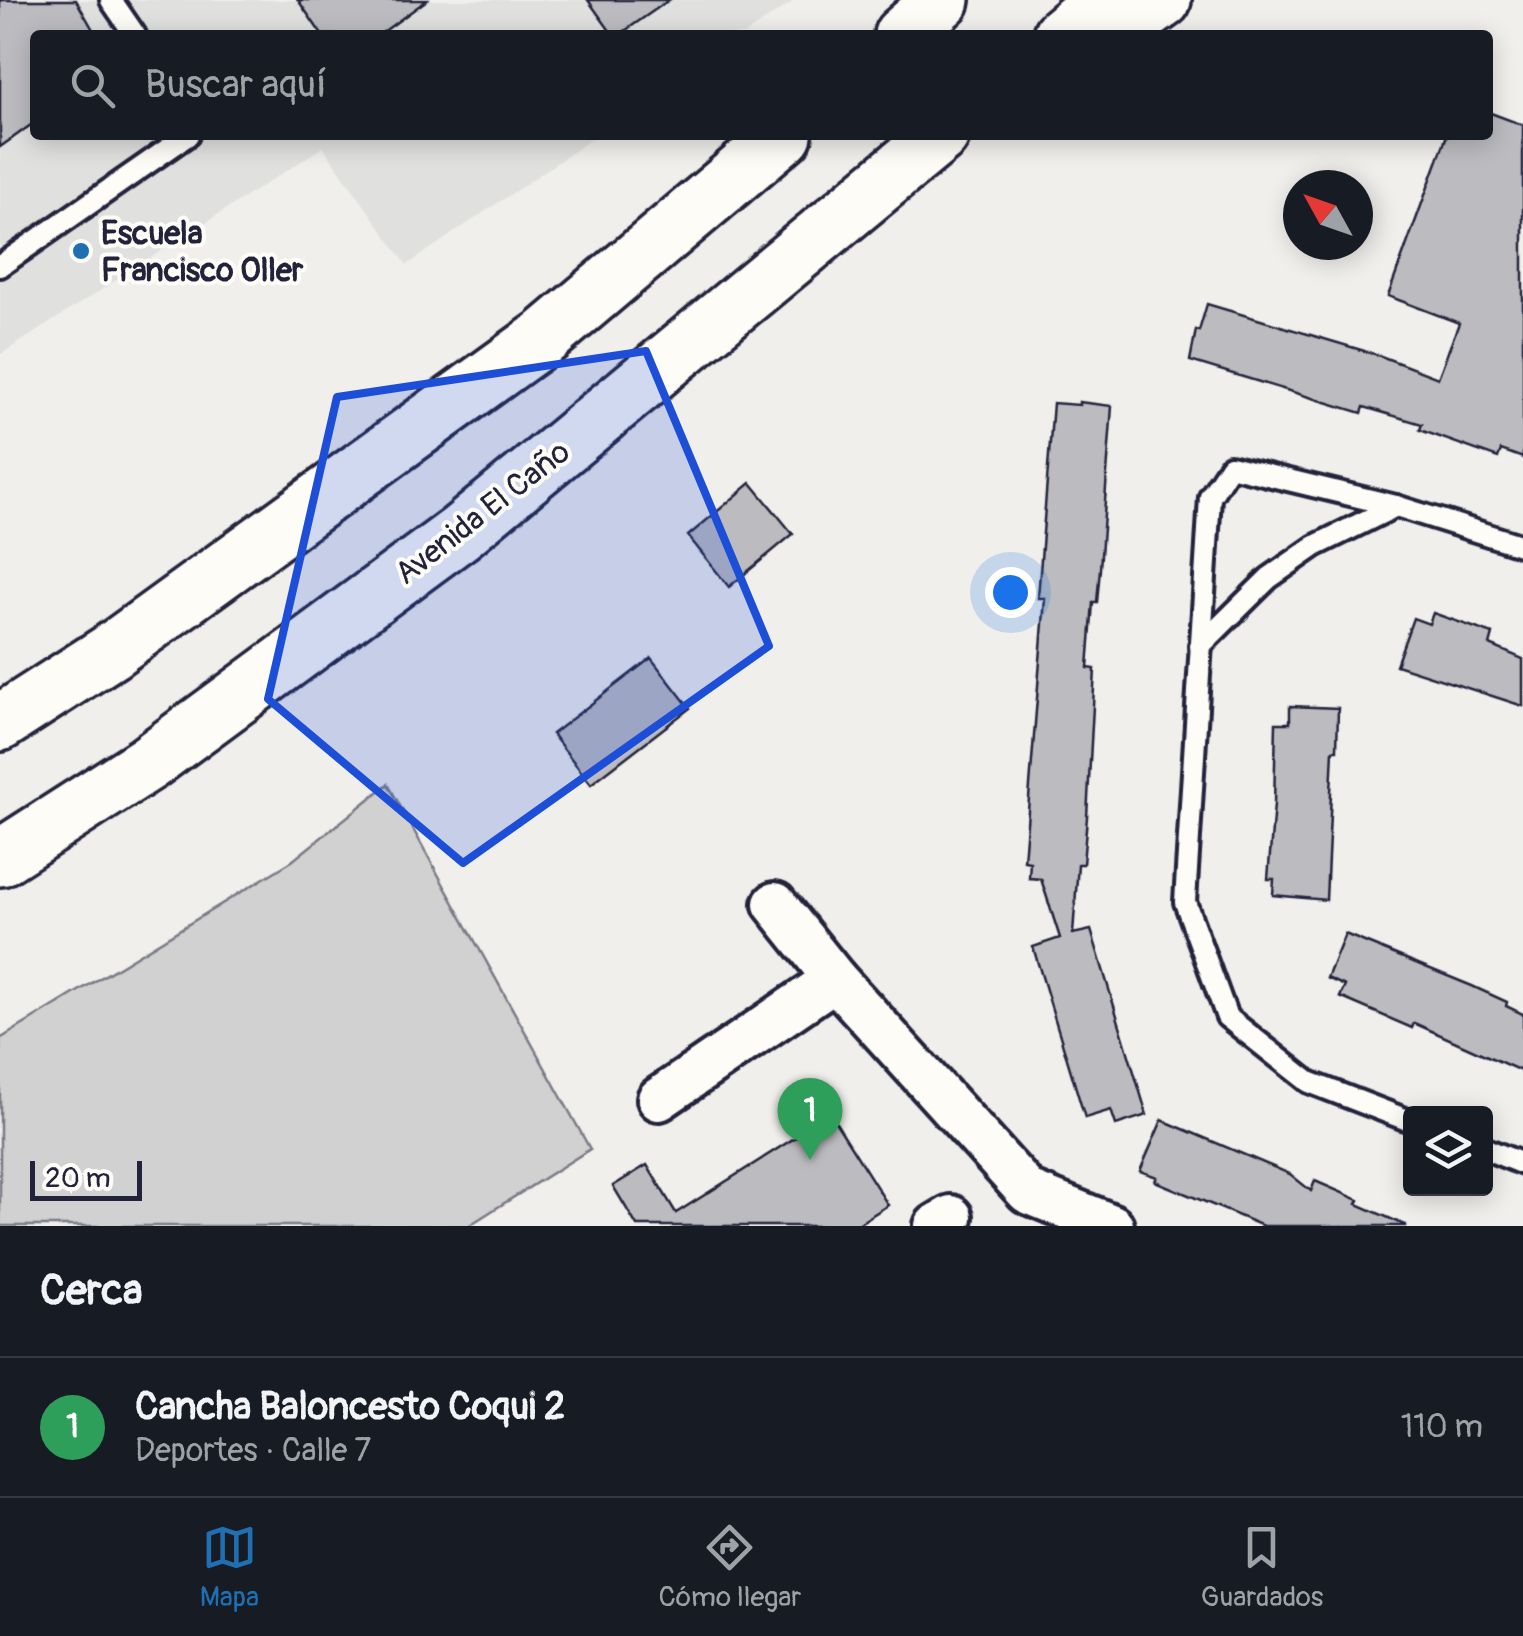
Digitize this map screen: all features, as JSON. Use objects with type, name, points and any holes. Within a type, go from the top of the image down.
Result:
[{"type":"highway","points":[[908,30],[942,0]]},
{"type":"highway","points":[[1067,30],[1104,0]]},
{"type":"highway","points":[[1122,30],[1163,0]]},
{"type":"highway","points":[[0,723],[110,652],[546,336],[778,140]]},
{"type":"highway","name":"Avenida El Caño","points":[[0,858],[148,763],[460,533],[922,151],[947,140]]},
{"type":"street","points":[[775,904],[835,979],[1028,1192],[1112,1226]]},
{"type":"street","points":[[659,1099],[835,979]]},
{"type":"lane","points":[[111,0],[132,30]]},
{"type":"lane","points":[[0,266],[181,140]]},
{"type":"lane","points":[[1403,1117],[1310,1082],[1227,1017],[1186,902],[1210,496],[1230,466],[1396,506],[1523,546]]},
{"type":"lane","points":[[1200,646],[1269,578],[1315,546],[1396,506]]},
{"type":"lane","points":[[1493,1152],[1523,1164]]},
{"type":"highlighted area","points":[[646,351],[769,646],[463,863],[268,699],[337,397]]},
{"type":"shaded area","points":[[0,0],[795,0],[751,30],[30,30],[30,140],[590,140],[407,265],[323,147],[0,355]]},
{"type":"shaded area","points":[[388,784],[590,1149],[468,1226],[0,1226],[0,1039],[292,861]]},
{"type":"building","points":[[0,0],[76,0],[93,30],[30,30],[30,126],[0,147]]},
{"type":"building","points":[[298,0],[427,0],[386,30],[319,30]]},
{"type":"building","points":[[588,0],[669,0],[626,30],[609,30]]},
{"type":"building","points":[[1493,114],[1523,125],[1523,458],[1501,450],[1498,458],[1420,430],[1422,424],[1364,407],[1362,413],[1190,361],[1196,330],[1199,331],[1207,304],[1378,355],[1438,378],[1459,323],[1388,296],[1445,140],[1493,140]]},
{"type":"building","points":[[1053,403],[1112,406],[1088,668],[1095,669],[1087,817],[1083,864],[1078,864],[1073,934],[1091,930],[1147,1115],[1116,1125],[1111,1110],[1085,1118],[1033,947],[1060,938],[1041,879],[1029,878],[1030,862],[1024,861],[1045,598],[1038,598]]},
{"type":"building","points":[[751,483],[793,534],[729,587],[688,536]]},
{"type":"building","points":[[1433,613],[1493,634],[1490,645],[1523,659],[1523,706],[1396,665],[1413,618],[1429,624]]},
{"type":"building","points":[[651,658],[690,708],[591,784],[552,734]]},
{"type":"building","points":[[1290,706],[1338,708],[1326,900],[1273,895],[1274,879],[1268,879],[1276,723],[1290,723]]},
{"type":"building","points":[[1345,934],[1472,986],[1523,1014],[1523,1072],[1414,1023],[1412,1028],[1340,997],[1345,986],[1327,978]]},
{"type":"building","points":[[831,1115],[888,1205],[855,1226],[637,1226],[613,1186],[647,1165],[676,1213]]},
{"type":"building","points":[[1162,1120],[1290,1174],[1311,1191],[1315,1181],[1407,1226],[1263,1226],[1155,1181],[1157,1177],[1140,1171]]},
{"type":"place","name":"Escuela Francisco Oller","points":[[81,251]]},
{"type":"place","name":"Cancha Baloncesto Coqui 2","points":[[810,1160]]}]
